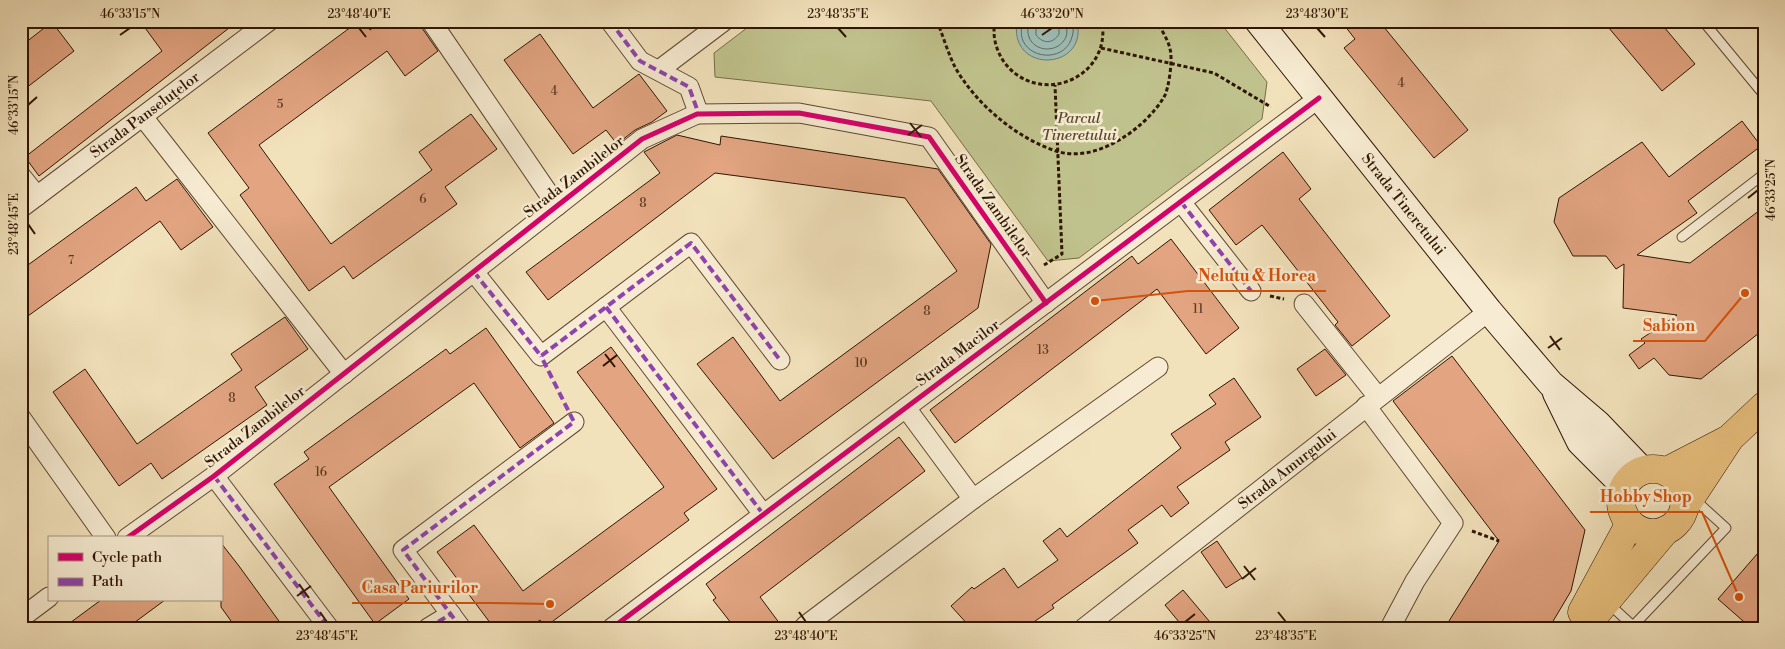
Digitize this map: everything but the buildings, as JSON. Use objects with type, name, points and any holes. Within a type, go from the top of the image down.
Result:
[{"type":"main road","points":[[1730,438],[1644,476],[1621,496],[1621,506],[1624,515],[1630,523],[1638,529],[1656,533],[1674,525],[1681,518],[1688,503],[1730,438],[1764,406]]},
{"type":"main road","points":[[1644,476],[1676,478],[1682,486],[1688,503]]},
{"type":"main road","points":[[1573,628],[1630,523]]},
{"type":"main road","points":[[1584,628],[1666,530]]},
{"type":"street","name":"Strada Panseluțelor","points":[[21,208],[269,21]]},
{"type":"street","points":[[431,21],[557,206]]},
{"type":"street","points":[[610,21],[640,60],[690,87],[697,114]]},
{"type":"street","points":[[659,70],[724,21]]},
{"type":"street","name":"Strada Tineretului","points":[[1260,22],[1489,311],[1551,384],[1598,424],[1644,476]]},
{"type":"street","name":"Strada Macilor","points":[[612,628],[1319,98]]},
{"type":"street","name":"Strada Zambilelor","points":[[130,536],[214,476],[642,139],[697,114],[799,113],[929,137],[1046,303]]},
{"type":"street","points":[[143,116],[344,374]]},
{"type":"street","points":[[21,176],[37,196]]},
{"type":"street","points":[[1181,202],[1251,291]]},
{"type":"street","points":[[474,272],[541,356],[691,243],[780,360]]},
{"type":"street","points":[[1304,304],[1453,523],[1415,581],[1390,628]]},
{"type":"street","points":[[606,307],[764,514]]},
{"type":"street","name":"Strada Amurgului","points":[[1084,628],[1489,311]]},
{"type":"street","points":[[805,626],[973,500],[1158,367]]},
{"type":"street","points":[[906,408],[973,500]]},
{"type":"street","points":[[21,418],[105,536]]},
{"type":"street","points":[[428,628],[456,621],[403,550],[574,422]]},
{"type":"street","points":[[214,476],[329,628]]},
{"type":"street","points":[[21,618],[48,598]]},
{"type":"lane","points":[[1703,21],[1764,95]]},
{"type":"lane","points":[[1682,237],[1764,174]]},
{"type":"lane","points":[[1606,601],[1633,626],[1726,528],[1688,503]]},
{"type":"path","points":[[937,21],[955,67],[977,99],[1019,134],[1057,152],[1086,154],[1115,144],[1144,122],[1165,96],[1171,64],[1170,48],[1157,21]]},
{"type":"path","points":[[995,21],[994,40],[1000,56],[1009,69],[1022,79],[1038,84],[1055,85],[1070,81],[1084,72],[1095,60],[1101,48],[1104,29],[1102,21]]},
{"type":"path","points":[[1101,48],[1214,73],[1271,107],[1284,123]]},
{"type":"path","points":[[1027,277],[1062,254],[1055,85]]},
{"type":"path","points":[[1251,291],[1304,304]]},
{"type":"path","points":[[1453,523],[1499,541]]},
{"type":"green space","name":"Parcul Tineretului","points":[[756,21],[1219,21],[1267,82],[1262,119],[1079,258],[1048,261],[931,101],[715,77],[714,53]]},
{"type":"water","points":[[1017,21],[1077,21],[1077,38],[1071,50],[1061,57],[1048,60],[1035,58],[1024,51],[1017,39]]},
{"type":"marked path","points":[[610,21],[640,61],[689,87],[698,112],[697,114]]},
{"type":"marked path","points":[[1181,202],[1251,291]]},
{"type":"marked path","points":[[474,272],[541,356],[691,243],[780,360]]},
{"type":"marked path","points":[[606,307],[763,514]]},
{"type":"marked path","points":[[461,628],[403,550],[574,422],[541,356]]},
{"type":"marked path","points":[[214,476],[329,628]]},
{"type":"marked path","points":[[428,628],[451,614]]},
{"type":"cycle path","points":[[612,628],[1319,98]]},
{"type":"cycle path","points":[[130,536],[214,476],[642,139],[697,114],[799,113],[929,137],[1046,303]]},
{"type":"place","name":"Sabion","points":[[1745,293]]},
{"type":"place","name":"Nelutu & Horea","points":[[1095,301]]},
{"type":"place","name":"Hobby Shop","points":[[1739,597]]},
{"type":"place","name":"Casa Pariurilor","points":[[550,604]]}]
